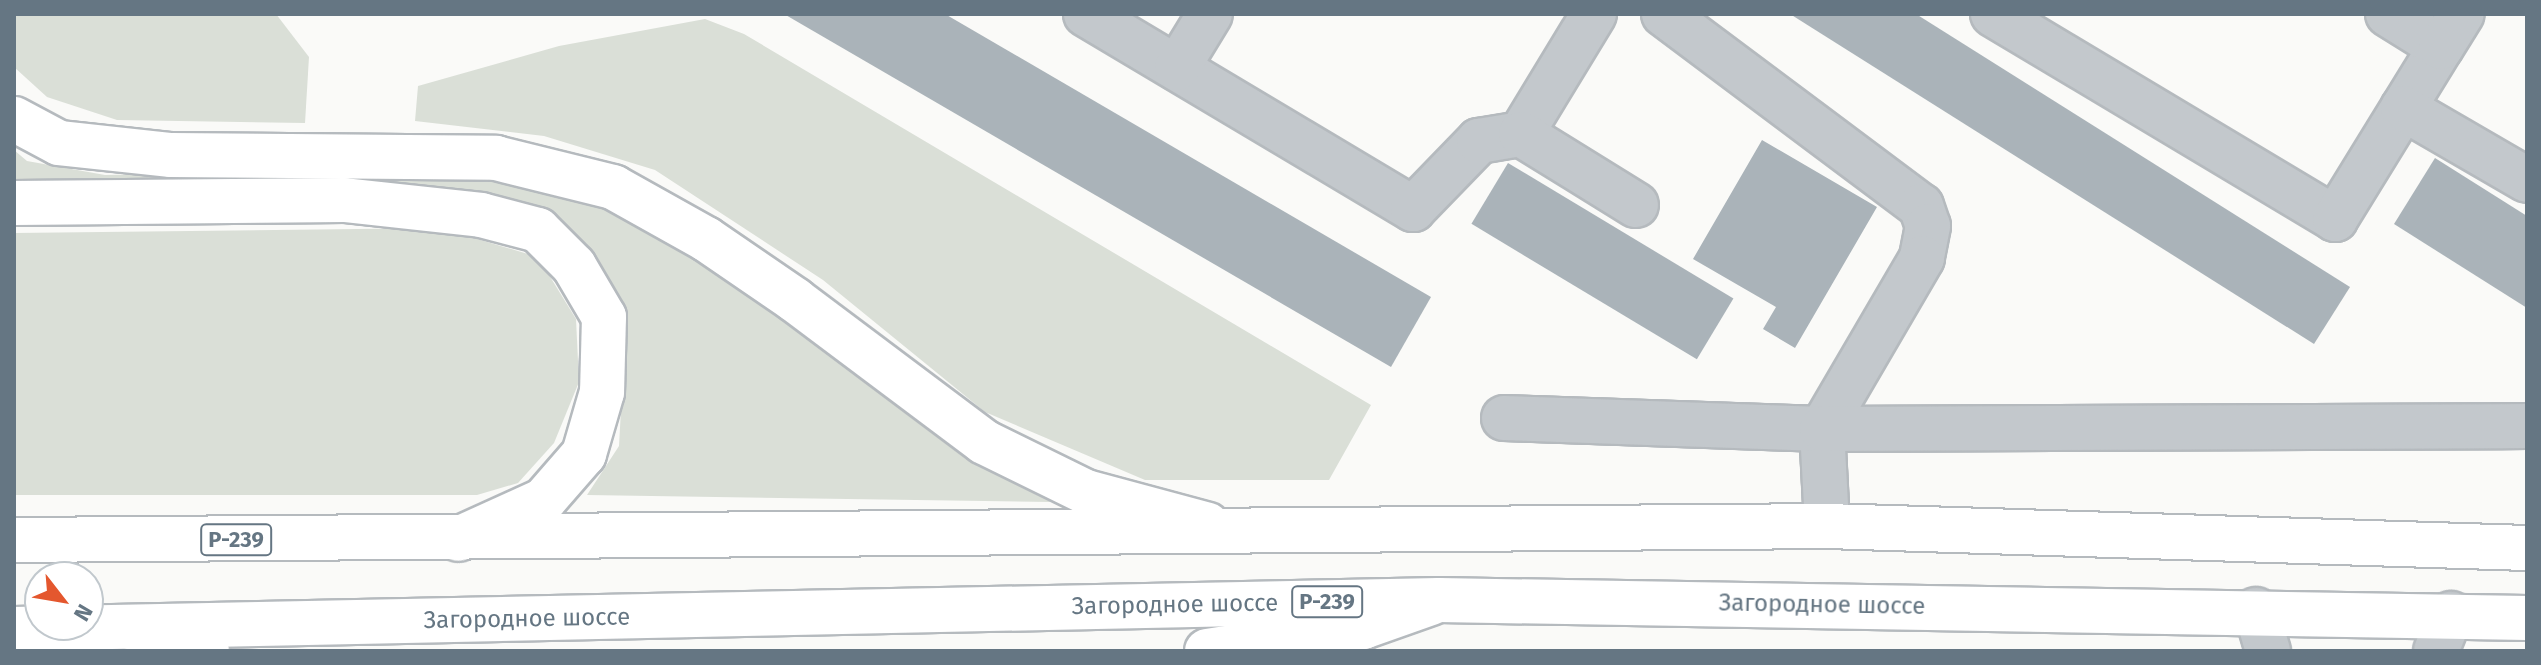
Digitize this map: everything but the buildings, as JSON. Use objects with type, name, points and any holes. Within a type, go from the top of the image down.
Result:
[{"type":"main road","points":[[14,119],[59,143],[171,155],[496,158],[613,187],[706,239],[795,300],[984,442],[1086,492],[1242,534]]},
{"type":"main road","points":[[14,203],[344,200],[481,215],[538,230],[574,266],[604,317],[602,392],[584,454],[544,500],[458,539]]},
{"type":"main road","name":"Р-239","points":[[14,540],[1242,534],[1827,526],[2527,548]]},
{"type":"main road","points":[[1207,651],[1363,627],[1439,600]]},
{"type":"main road","name":"Загородное шоссе","points":[[14,629],[1439,600],[2256,610],[2444,633],[2527,618]]},
{"type":"main road","points":[[127,627],[207,651]]},
{"type":"lane","points":[[1086,14],[1413,209],[1479,141],[1521,134],[1636,205]]},
{"type":"lane","points":[[1177,68],[1210,14]]},
{"type":"lane","points":[[1521,134],[1594,14]]},
{"type":"lane","points":[[1664,14],[1921,206],[1928,226],[1922,258],[1822,429],[1827,526]]},
{"type":"lane","points":[[1993,14],[2335,219],[2452,30],[2388,14]]},
{"type":"lane","points":[[2403,108],[2527,180]]},
{"type":"lane","points":[[1504,418],[1822,429],[2527,426]]},
{"type":"lane","points":[[2256,610],[2268,651]]},
{"type":"shaded area","points":[[14,14],[276,14],[309,57],[305,123],[117,120],[47,97],[14,67]]},
{"type":"shaded area","points":[[705,19],[744,34],[1371,405],[1329,480],[1145,480],[985,412],[823,280],[655,170],[544,136],[415,121],[418,86],[559,46]]},
{"type":"shaded area","points":[[14,150],[27,161],[105,175],[427,169],[536,180],[636,218],[766,298],[948,439],[1051,502],[587,495],[619,446],[626,318],[596,256],[547,212],[14,184]]},
{"type":"shaded area","points":[[440,228],[538,257],[576,319],[579,382],[554,443],[518,483],[477,495],[14,495],[14,233]]}]
